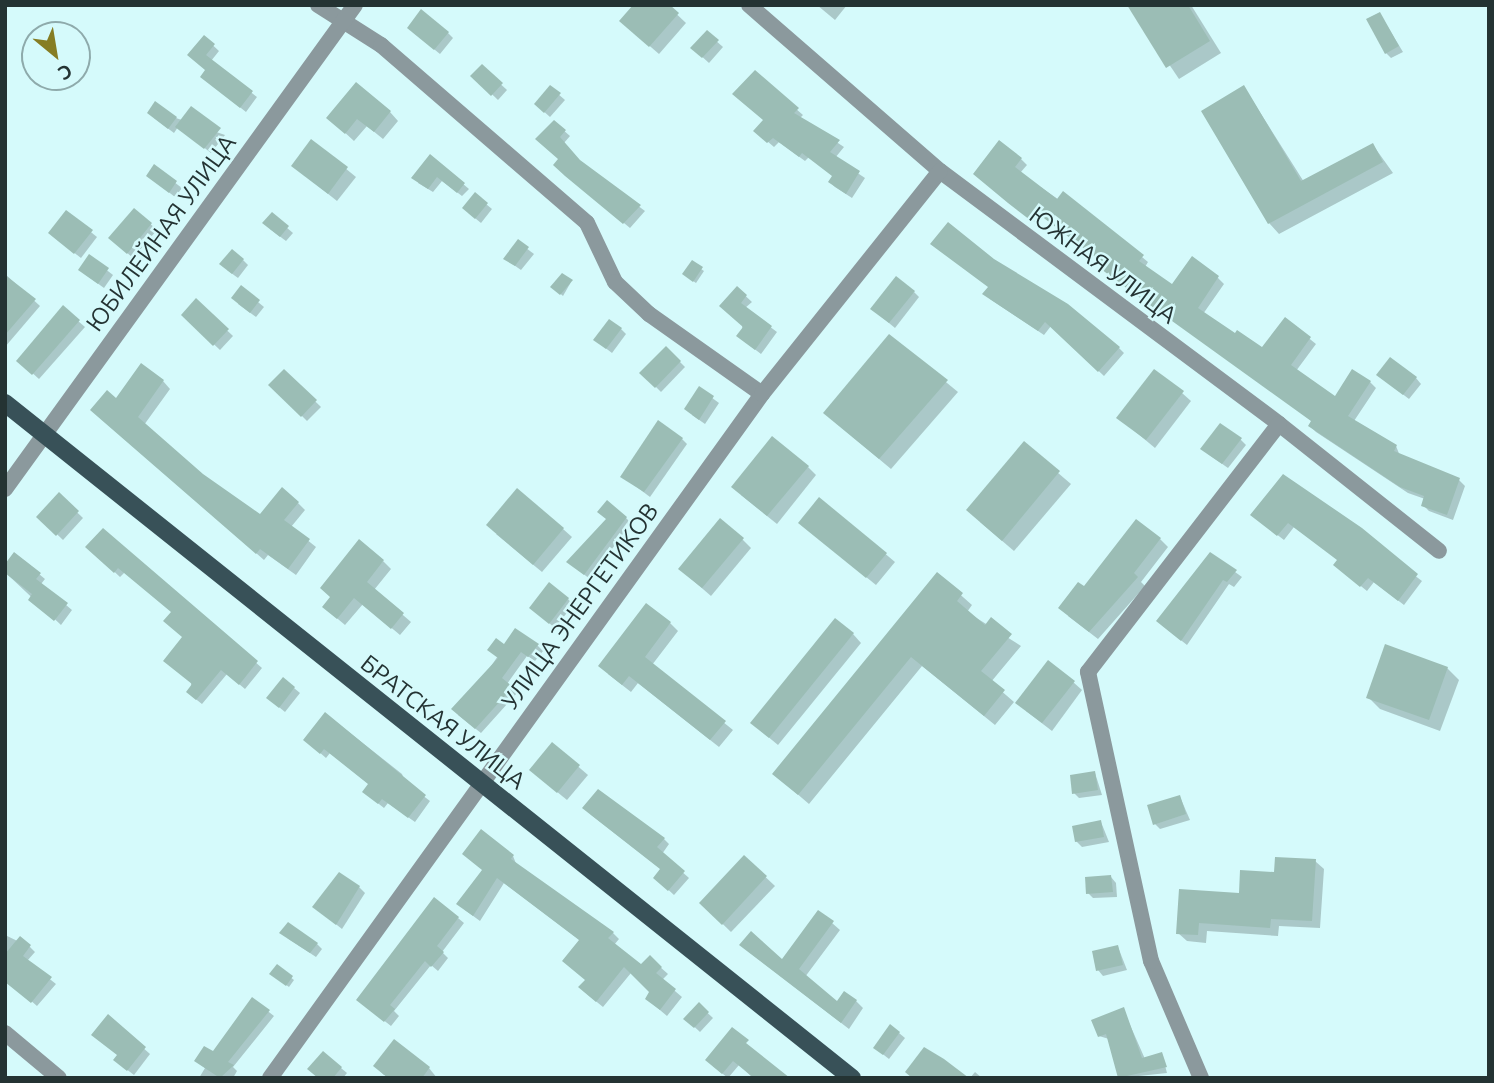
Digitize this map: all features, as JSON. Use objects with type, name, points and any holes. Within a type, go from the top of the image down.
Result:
[{"type":"main road","name":"БРАТСКАЯ УЛИЦА","points":[[5,403],[852,1078]]},
{"type":"street","points":[[318,5],[381,45],[587,223],[615,282],[649,314],[762,394]]},
{"type":"street","name":"ЮБИЛЕЙНАЯ УЛИЦА","points":[[5,489],[355,5]]},
{"type":"street","name":"ЮЖНАЯ УЛИЦА","points":[[749,5],[940,171],[1279,424],[1439,551]]},
{"type":"street","name":"УЛИЦА ЭНЕРГЕТИКОВ","points":[[270,1078],[762,394],[940,171]]},
{"type":"street","points":[[1201,1078],[1151,961],[1088,672],[1279,424]]},
{"type":"street","points":[[5,1033],[59,1078]]},
{"type":"building","points":[[633,5],[670,5],[679,13],[649,47],[619,21]]},
{"type":"building","points":[[1127,5],[1188,5],[1210,41],[1166,68]]},
{"type":"building","points":[[421,9],[449,32],[434,50],[407,28]]},
{"type":"building","points":[[1380,12],[1399,46],[1385,54],[1366,19]]},
{"type":"building","points":[[707,30],[719,40],[702,58],[690,48]]},
{"type":"building","points":[[204,35],[215,44],[206,55],[253,91],[240,108],[200,77],[205,70],[187,55]]},
{"type":"building","points":[[482,64],[503,83],[491,96],[470,76]]},
{"type":"building","points":[[755,70],[799,108],[794,113],[840,140],[830,152],[860,171],[846,194],[828,182],[832,176],[802,153],[799,157],[773,138],[767,143],[753,131],[763,120],[732,94]]},
{"type":"building","points":[[356,82],[391,111],[374,132],[357,119],[345,134],[326,118]]},
{"type":"building","points":[[550,85],[561,93],[544,113],[534,104]]},
{"type":"building","points":[[1244,85],[1301,181],[1373,143],[1383,162],[1268,224],[1201,111]]},
{"type":"building","points":[[155,101],[177,117],[168,129],[147,113]]},
{"type":"building","points":[[191,106],[221,128],[204,149],[175,127]]},
{"type":"building","points":[[554,120],[566,130],[560,137],[580,160],[641,205],[623,224],[553,165],[558,159],[535,139]]},
{"type":"building","points":[[311,139],[348,167],[328,194],[291,166]]},
{"type":"building","points":[[999,140],[1022,158],[1015,167],[1057,199],[1063,191],[1144,255],[1139,261],[1172,284],[1192,256],[1219,276],[1198,308],[1235,333],[1237,330],[1262,347],[1285,317],[1311,337],[1291,365],[1335,396],[1352,369],[1371,381],[1348,416],[1397,445],[1394,451],[1460,478],[1447,515],[1421,506],[1424,496],[1400,487],[1308,426],[1311,421],[1101,269],[1104,264],[1036,212],[1030,220],[973,174]]},
{"type":"building","points":[[430,154],[465,183],[457,193],[437,177],[428,189],[411,178]]},
{"type":"building","points":[[154,164],[177,181],[169,193],[146,176]]},
{"type":"building","points":[[475,192],[488,203],[475,219],[462,208]]},
{"type":"building","points":[[134,208],[152,223],[127,254],[108,238]]},
{"type":"building","points":[[66,210],[93,230],[74,254],[48,233]]},
{"type":"building","points":[[272,212],[289,226],[280,237],[262,223]]},
{"type":"building","points":[[948,222],[994,259],[1068,304],[1120,347],[1098,372],[1045,322],[1038,331],[982,294],[988,287],[930,244]]},
{"type":"building","points":[[518,239],[529,247],[515,266],[503,259]]},
{"type":"building","points":[[232,249],[244,259],[232,274],[219,264]]},
{"type":"building","points":[[89,254],[109,268],[98,284],[78,270]]},
{"type":"building","points":[[692,260],[703,267],[693,282],[682,274]]},
{"type":"building","points":[[562,273],[573,280],[560,295],[550,287]]},
{"type":"building","points":[[5,275],[36,299],[5,335]]},
{"type":"building","points":[[896,276],[915,291],[889,323],[870,309]]},
{"type":"building","points":[[241,285],[260,300],[250,313],[231,298]]},
{"type":"building","points":[[737,286],[747,295],[741,303],[772,326],[755,350],[736,336],[743,327],[719,306]]},
{"type":"building","points":[[196,298],[229,329],[213,346],[181,315]]},
{"type":"building","points":[[63,305],[80,320],[32,375],[16,361]]},
{"type":"building","points":[[609,319],[622,328],[606,349],[593,340]]},
{"type":"building","points":[[889,334],[948,380],[879,459],[823,413]]},
{"type":"building","points":[[666,346],[681,361],[655,388],[639,373]]},
{"type":"building","points":[[1390,357],[1417,377],[1403,395],[1376,375]]},
{"type":"building","points":[[141,363],[164,380],[138,417],[203,474],[260,514],[282,487],[299,502],[284,520],[310,539],[288,569],[260,549],[256,554],[90,410],[107,390],[116,398]]},
{"type":"building","points":[[284,369],[317,400],[301,417],[268,385]]},
{"type":"building","points":[[1154,369],[1184,391],[1146,440],[1116,418]]},
{"type":"building","points":[[699,386],[714,396],[699,420],[684,409]]},
{"type":"building","points":[[658,420],[683,438],[644,492],[620,477]]},
{"type":"building","points":[[1220,423],[1242,438],[1222,464],[1200,449]]},
{"type":"building","points":[[772,436],[809,466],[767,516],[731,487]]},
{"type":"building","points":[[1024,441],[1060,471],[1002,541],[966,510]]},
{"type":"building","points":[[1283,474],[1362,528],[1418,574],[1398,601],[1368,578],[1360,587],[1333,565],[1337,560],[1288,523],[1277,536],[1250,515]]},
{"type":"building","points":[[517,488],[564,528],[533,565],[486,525]]},
{"type":"building","points":[[59,492],[79,511],[56,536],[36,517]]},
{"type":"building","points":[[819,497],[887,553],[866,578],[798,523]]},
{"type":"building","points":[[607,500],[627,517],[584,575],[566,562],[606,519],[597,512]]},
{"type":"building","points":[[720,518],[744,538],[702,588],[678,569]]},
{"type":"building","points":[[1136,519],[1161,538],[1134,573],[1138,577],[1089,632],[1058,608],[1078,582],[1084,586]]},
{"type":"building","points":[[103,528],[258,661],[239,685],[221,670],[196,700],[186,692],[192,684],[163,661],[182,637],[163,621],[171,612],[118,568],[114,573],[85,547]]},
{"type":"building","points":[[359,539],[384,560],[367,582],[404,613],[391,629],[354,598],[337,619],[322,607],[330,597],[320,588]]},
{"type":"building","points":[[14,552],[41,573],[36,579],[68,603],[54,621],[28,600],[32,594],[5,573],[5,564]]},
{"type":"building","points":[[1210,552],[1237,570],[1227,582],[1223,580],[1181,641],[1156,621]]},
{"type":"building","points":[[937,572],[963,593],[957,601],[985,625],[991,617],[1012,634],[981,671],[1005,690],[984,716],[911,657],[798,795],[772,774]]},
{"type":"building","points":[[549,582],[569,598],[549,624],[529,608]]},
{"type":"building","points":[[646,603],[671,622],[645,657],[726,721],[710,740],[629,676],[622,685],[598,666]]},
{"type":"building","points":[[835,618],[854,633],[769,738],[750,723]]},
{"type":"building","points":[[515,628],[539,644],[528,657],[521,652],[502,678],[513,687],[475,729],[451,709],[498,658],[487,650],[496,638],[504,644]]},
{"type":"building","points":[[1385,644],[1448,667],[1429,720],[1366,698]]},
{"type":"building","points":[[1048,660],[1075,681],[1042,723],[1015,703]]},
{"type":"building","points":[[283,677],[295,687],[279,708],[266,698]]},
{"type":"building","points":[[325,712],[426,795],[408,818],[382,799],[378,804],[362,792],[368,784],[324,749],[320,754],[303,740]]},
{"type":"building","points":[[552,742],[580,765],[557,793],[529,770]]},
{"type":"building","points":[[1095,771],[1098,790],[1072,794],[1070,775]]},
{"type":"building","points":[[598,789],[665,838],[657,847],[685,871],[668,891],[653,878],[660,869],[582,808]]},
{"type":"building","points":[[1180,795],[1186,814],[1153,825],[1147,805]]},
{"type":"building","points":[[1101,820],[1104,837],[1075,842],[1072,826]]},
{"type":"building","points":[[481,829],[514,855],[511,859],[614,932],[608,938],[641,964],[650,955],[662,967],[656,973],[676,989],[660,1010],[645,999],[649,992],[624,967],[596,1002],[578,987],[585,980],[562,961],[579,940],[497,878],[473,916],[456,904],[482,870],[462,854]]},
{"type":"building","points":[[744,855],[767,876],[722,925],[699,903]]},
{"type":"building","points":[[1275,857],[1316,859],[1312,921],[1271,919],[1270,928],[1199,923],[1198,935],[1176,934],[1179,889],[1239,893],[1240,870],[1274,872]]},
{"type":"building","points":[[339,872],[360,886],[336,925],[312,907]]},
{"type":"building","points":[[1111,875],[1113,892],[1086,894],[1085,877]]},
{"type":"building","points":[[434,897],[459,917],[437,946],[444,952],[431,967],[425,961],[390,1005],[395,1009],[384,1022],[356,1000]]},
{"type":"building","points":[[818,910],[834,921],[799,969],[837,1001],[844,991],[857,1000],[841,1023],[739,945],[751,931],[782,959]]},
{"type":"building","points":[[288,922],[318,943],[310,953],[279,933]]},
{"type":"building","points":[[20,936],[31,945],[23,956],[52,977],[31,1003],[5,982],[5,954]]},
{"type":"building","points":[[1118,945],[1123,965],[1096,971],[1092,951]]},
{"type":"building","points":[[277,964],[293,976],[286,986],[269,974]]},
{"type":"building","points":[[252,997],[270,1010],[228,1062],[234,1065],[220,1078],[194,1061],[204,1046],[213,1051]]},
{"type":"building","points":[[699,1002],[709,1012],[694,1028],[683,1019]]},
{"type":"building","points":[[1124,1007],[1142,1058],[1162,1052],[1167,1067],[1118,1078],[1106,1034],[1098,1037],[1091,1020]]},
{"type":"building","points":[[108,1014],[146,1047],[127,1071],[113,1060],[117,1055],[91,1035]]},
{"type":"building","points":[[890,1024],[900,1032],[883,1055],[873,1048]]},
{"type":"building","points":[[732,1027],[749,1040],[746,1043],[790,1078],[754,1078],[733,1061],[722,1074],[705,1060]]},
{"type":"building","points":[[394,1039],[430,1067],[422,1078],[388,1078],[373,1066]]},
{"type":"building","points":[[924,1047],[969,1078],[912,1078],[905,1072]]},
{"type":"building","points":[[323,1051],[342,1067],[333,1078],[318,1078],[307,1069]]}]
